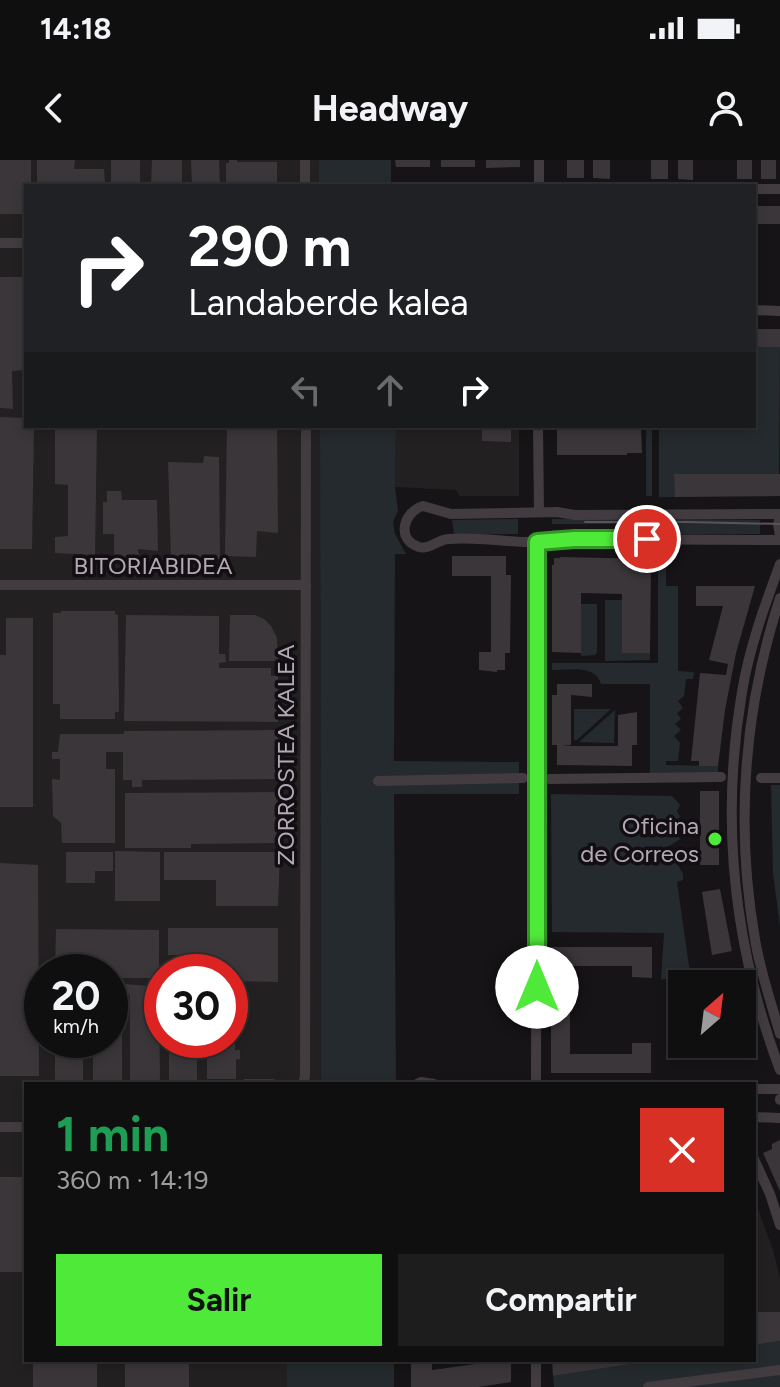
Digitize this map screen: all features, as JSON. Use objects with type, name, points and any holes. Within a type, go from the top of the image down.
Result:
[{"type":"street","points":[[305,160],[305,184]]},
{"type":"street","points":[[539,160],[539,184]]},
{"type":"street","points":[[756,189],[780,189]]},
{"type":"street","points":[[0,243],[24,243]]},
{"type":"street","points":[[756,310],[780,311]]},
{"type":"street","name":"ZORROSTEA KALEA","points":[[304,1082],[306,428]]},
{"type":"street","points":[[538,428],[539,512]]},
{"type":"street","points":[[423,506],[451,514],[557,512],[575,515],[780,516],[780,538],[537,542],[448,539],[429,547],[415,545],[409,539],[405,523],[412,511],[423,506]]},
{"type":"street","points":[[536,1082],[537,542]]},
{"type":"street","points":[[780,564],[759,625],[742,690],[734,750],[731,826],[736,899],[746,957],[759,1012],[780,1070]]},
{"type":"street","name":"BITORIABIDEA","points":[[0,585],[306,585]]},
{"type":"street","points":[[780,598],[761,664],[747,748],[744,797],[748,887],[755,938],[780,1034]]},
{"type":"street","points":[[549,779],[721,777]]},
{"type":"street","points":[[378,781],[523,778]]},
{"type":"street","points":[[761,778],[780,778]]},
{"type":"street","points":[[756,1089],[780,1089]]},
{"type":"street","points":[[756,1117],[780,1118]]},
{"type":"street","points":[[0,1127],[24,1127]]},
{"type":"street","points":[[756,1163],[780,1225]]},
{"type":"street","points":[[536,1362],[536,1387]]},
{"type":"street","points":[[648,1387],[704,1383],[780,1370]]},
{"type":"shaded area","points":[[0,160],[319,160],[319,184],[24,184],[24,428],[320,428],[321,1082],[24,1082],[24,1362],[287,1362],[287,1387],[0,1387]]},
{"type":"shaded area","points":[[319,160],[391,160],[391,184],[319,184]]},
{"type":"shaded area","points":[[756,347],[780,347],[779,474],[675,474],[675,497],[659,497],[659,428],[756,428]]},
{"type":"shaded area","points":[[320,428],[396,428],[395,487],[398,511],[393,522],[395,534],[406,554],[395,554],[394,761],[519,762],[519,794],[394,794],[396,1082],[321,1082]]},
{"type":"shaded area","points":[[396,428],[519,428],[519,496],[460,496],[456,490],[395,487]]},
{"type":"shaded area","points":[[646,428],[652,428],[652,496],[646,496]]},
{"type":"shaded area","points":[[518,519],[518,534],[454,534],[452,520]]},
{"type":"shaded area","points":[[552,519],[760,520],[760,534],[552,534],[552,530],[618,529],[618,524],[552,524]]},
{"type":"shaded area","points":[[658,557],[666,557],[666,586],[678,586],[678,671],[694,672],[693,679],[686,679],[684,696],[678,701],[683,708],[677,713],[681,719],[675,724],[681,730],[674,736],[680,743],[678,761],[666,761],[666,765],[718,766],[718,774],[650,774],[650,684],[601,684],[593,673],[587,671],[552,670],[552,663],[658,663]]},
{"type":"shaded area","points":[[605,600],[622,600],[622,652],[650,653],[650,660],[605,661]]},
{"type":"shaded area","points":[[581,604],[597,604],[595,655],[581,656]]},
{"type":"shaded area","points":[[574,709],[611,709],[574,740]]},
{"type":"shaded area","points":[[615,710],[614,743],[579,742]]},
{"type":"shaded area","points":[[771,785],[780,785],[780,926],[773,874]]},
{"type":"shaded area","points":[[551,794],[672,796],[680,805],[677,811],[680,817],[673,824],[680,839],[668,847],[683,874],[683,880],[677,882],[690,970],[668,970],[668,978],[661,980],[664,933],[552,932]]},
{"type":"shaded area","points":[[756,1203],[780,1278],[780,1312],[756,1312]]},
{"type":"shaded area","points":[[780,1341],[780,1387],[554,1387],[553,1376],[643,1362],[756,1362],[756,1345]]},
{"type":"shaded area","points":[[287,1362],[394,1362],[394,1387],[287,1387]]},
{"type":"building","points":[[0,160],[31,160],[31,184],[24,184],[24,214],[0,214]]},
{"type":"building","points":[[37,160],[75,160],[74,169],[104,169],[105,184],[37,184]]},
{"type":"building","points":[[111,160],[140,160],[140,184],[111,184]]},
{"type":"building","points":[[152,160],[182,160],[182,184],[151,184]]},
{"type":"building","points":[[191,160],[219,160],[220,184],[192,184]]},
{"type":"building","points":[[229,160],[277,162],[277,184],[226,184],[226,163]]},
{"type":"building","points":[[395,160],[430,160],[430,167],[396,167]]},
{"type":"building","points":[[441,160],[475,160],[475,167],[441,167]]},
{"type":"building","points":[[486,160],[520,160],[520,167],[486,168]]},
{"type":"building","points":[[567,160],[584,160],[584,178],[567,178]]},
{"type":"building","points":[[593,160],[610,160],[610,179],[593,178]]},
{"type":"building","points":[[651,160],[668,160],[668,179],[651,179]]},
{"type":"building","points":[[678,160],[693,160],[693,180],[678,179]]},
{"type":"building","points":[[737,160],[752,160],[752,179],[737,179]]},
{"type":"building","points":[[761,160],[776,160],[776,179],[761,179]]},
{"type":"building","points":[[756,206],[780,206],[780,224],[756,224]]},
{"type":"building","points":[[0,277],[24,277],[24,370],[12,371],[13,409],[0,408]]},
{"type":"building","points":[[756,329],[780,329],[780,347],[756,347]]},
{"type":"building","points":[[0,417],[24,418],[24,428],[34,428],[32,549],[0,549]]},
{"type":"building","points":[[55,428],[97,428],[95,555],[55,553],[55,537],[68,536],[68,485],[55,484]]},
{"type":"building","points":[[227,428],[277,428],[278,533],[257,531],[256,557],[225,556]]},
{"type":"building","points":[[511,428],[511,442],[482,441],[482,430],[417,430]]},
{"type":"building","points":[[557,429],[641,429],[642,453],[557,455]]},
{"type":"building","points":[[204,456],[219,457],[220,559],[171,557],[168,462],[203,463]]},
{"type":"building","points":[[674,474],[780,474],[780,496],[675,497]]},
{"type":"building","points":[[107,491],[121,491],[122,500],[157,500],[158,551],[138,549],[139,558],[114,557],[114,534],[103,534],[103,502],[107,502]]},
{"type":"building","points":[[452,556],[506,556],[506,575],[511,575],[510,653],[505,653],[505,670],[479,670],[479,652],[491,652],[491,576],[452,576]]},
{"type":"building","points":[[554,558],[649,559],[650,653],[622,653],[622,594],[581,593],[581,653],[552,652],[552,565]]},
{"type":"building","points":[[696,586],[755,586],[736,653],[718,766],[699,766],[699,761],[691,761],[700,673],[726,675],[728,664],[709,660],[723,606],[696,606]]},
{"type":"building","points":[[115,611],[118,615],[119,712],[115,712],[115,719],[60,719],[60,704],[53,704],[53,613]]},
{"type":"building","points":[[126,615],[219,616],[219,654],[225,654],[226,662],[219,663],[219,668],[271,668],[271,676],[278,676],[278,722],[124,721]]},
{"type":"building","points":[[230,615],[255,615],[264,619],[277,638],[278,661],[229,661]]},
{"type":"building","points":[[6,618],[33,618],[33,807],[0,807],[0,655],[6,655]]},
{"type":"building","points":[[557,684],[592,684],[592,697],[571,695],[571,745],[562,746],[618,746],[618,715],[637,712],[637,745],[632,745],[632,766],[557,765],[557,745],[552,745],[552,695],[557,695]]},
{"type":"building","points":[[278,730],[278,779],[142,780],[142,787],[132,787],[132,780],[123,780],[123,752],[106,752],[106,769],[115,769],[115,843],[62,843],[61,823],[53,816],[52,779],[60,780],[60,759],[52,759],[52,752],[58,752],[60,734]]},
{"type":"building","points":[[700,791],[719,791],[719,865],[700,865]]},
{"type":"building","points":[[278,792],[278,843],[125,848],[125,793]]},
{"type":"building","points":[[115,851],[160,852],[160,901],[115,901]]},
{"type":"building","points":[[66,852],[113,852],[113,871],[95,871],[95,883],[66,883]]},
{"type":"building","points":[[164,852],[280,852],[278,906],[216,906],[216,880],[164,880]]},
{"type":"building","points":[[0,863],[38,865],[38,954],[24,954],[24,1058],[39,1058],[39,1076],[0,1076]]},
{"type":"building","points":[[720,889],[732,951],[712,955],[702,892]]},
{"type":"building","points":[[168,928],[278,928],[278,982],[248,981],[248,954],[168,954]]},
{"type":"building","points":[[56,929],[159,930],[159,954],[144,954],[144,978],[128,978],[128,954],[55,954]]},
{"type":"building","points":[[551,947],[652,947],[652,978],[632,977],[632,966],[570,966],[570,1054],[632,1054],[632,1043],[651,1043],[651,1073],[551,1073]]},
{"type":"building","points":[[128,984],[144,986],[144,1058],[160,1058],[160,1082],[130,1082]]},
{"type":"building","points":[[55,1058],[83,1058],[83,1082],[55,1082]]},
{"type":"building","points":[[93,1058],[122,1058],[122,1082],[93,1082]]},
{"type":"building","points":[[169,1058],[197,1058],[197,1082],[169,1082]]},
{"type":"building","points":[[207,1058],[240,1058],[236,1059],[236,1079],[207,1079]]},
{"type":"building","points":[[244,1079],[275,1079],[273,1082],[244,1082]]},
{"type":"building","points":[[780,1140],[780,1191],[763,1153]]},
{"type":"building","points":[[0,1177],[24,1177],[24,1272],[0,1272]]},
{"type":"building","points":[[756,1226],[758,1226],[756,1298]]},
{"type":"building","points":[[756,1312],[780,1312],[780,1341],[756,1345]]},
{"type":"building","points":[[33,1362],[97,1362],[97,1387],[33,1387]]},
{"type":"building","points":[[125,1362],[189,1362],[189,1387],[125,1387]]},
{"type":"building","points":[[411,1362],[432,1362],[432,1370],[511,1362],[511,1382],[478,1387],[411,1387]]},
{"type":"building","points":[[552,1362],[644,1362],[553,1376]]},
{"type":"tram line","points":[[585,522],[780,524]]},
{"type":"place","name":"Oficina de Correos","points":[[715,839]]},
{"type":"route","points":[[537,987],[537,542],[647,539]]}]
